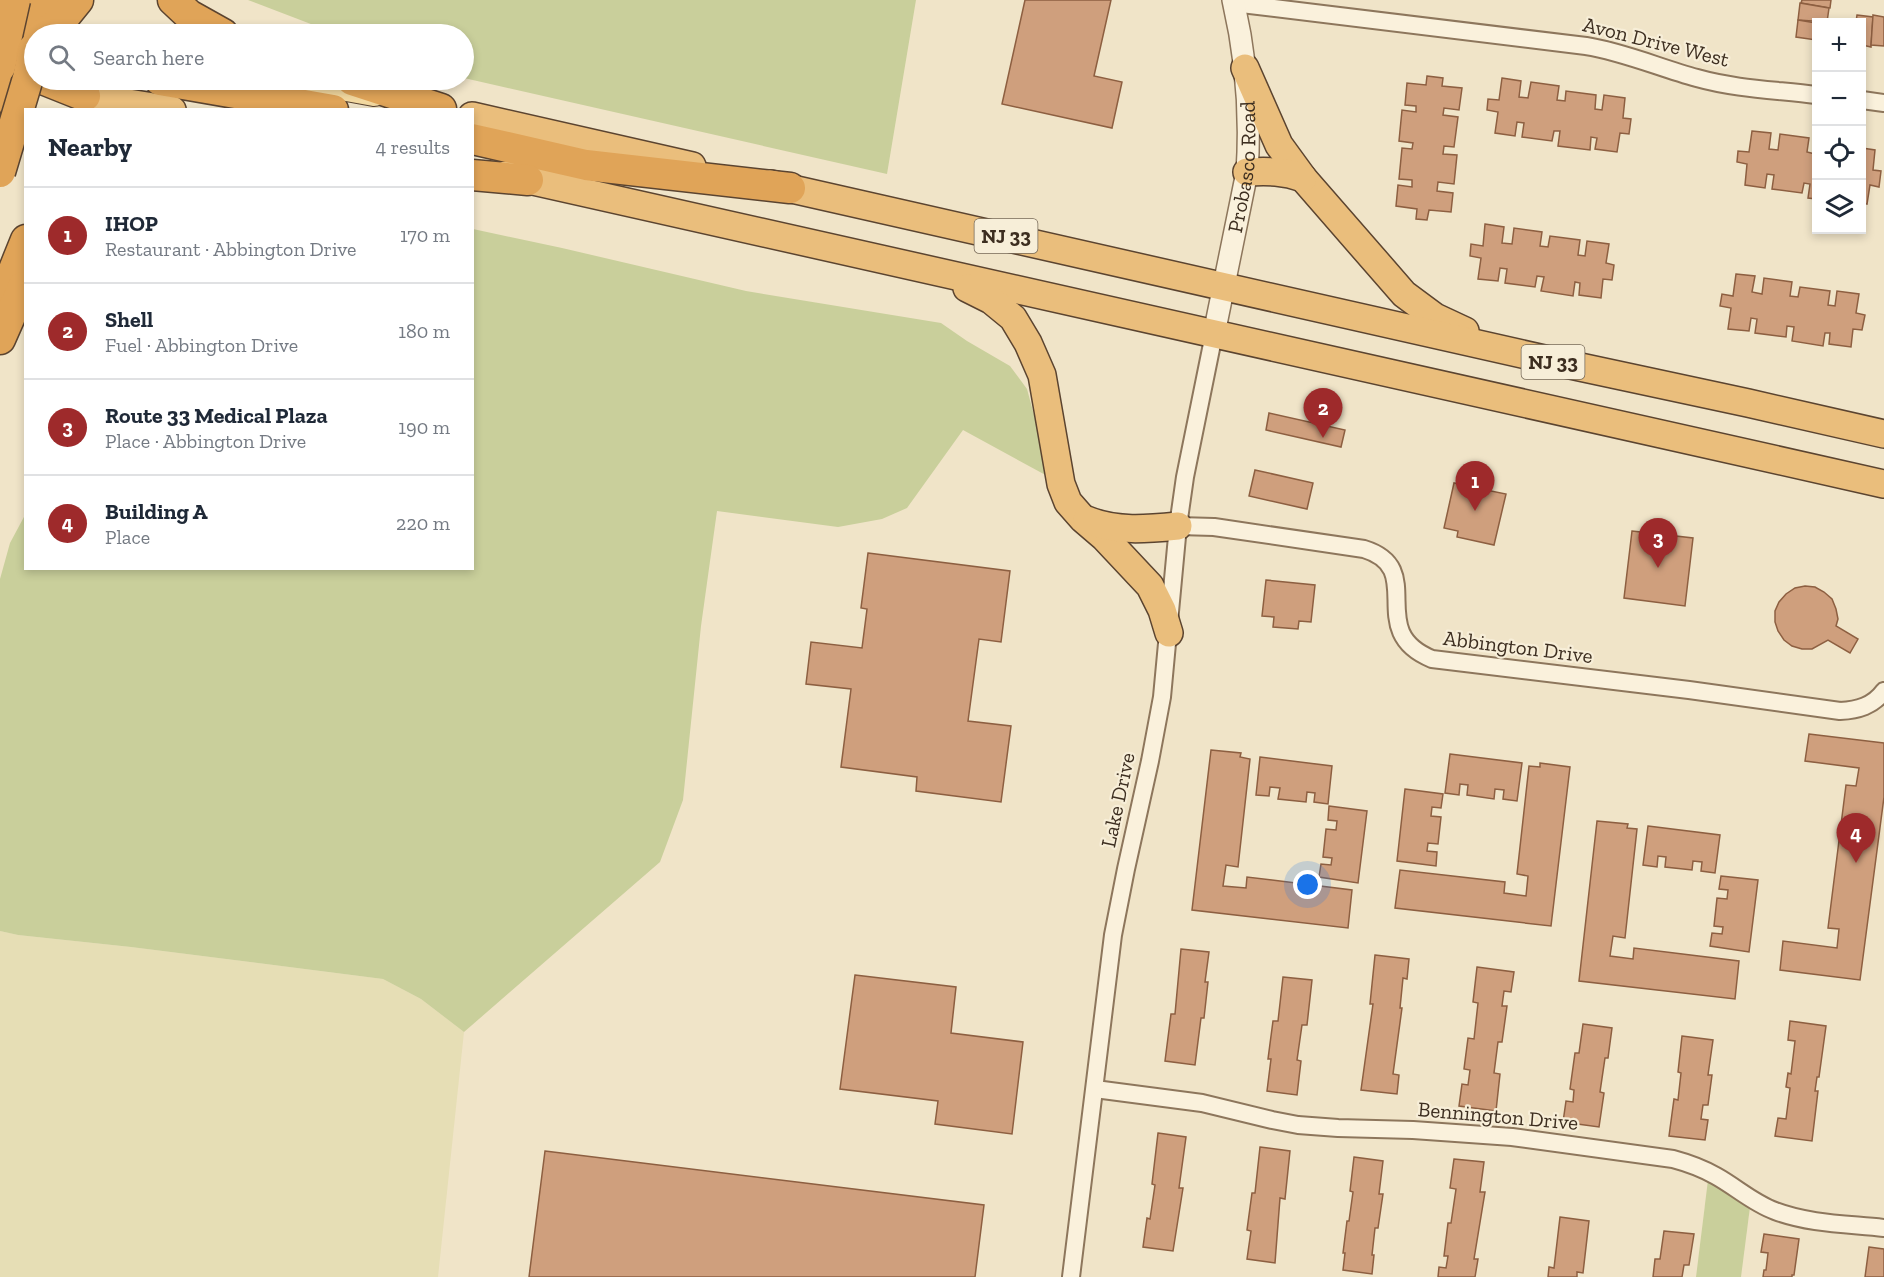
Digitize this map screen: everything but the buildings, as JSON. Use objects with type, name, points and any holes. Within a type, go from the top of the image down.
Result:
[{"type":"highway","points":[[15,0],[20,117],[24,128]]},
{"type":"highway","points":[[34,24],[45,0]]},
{"type":"highway","points":[[58,24],[78,0]]},
{"type":"highway","points":[[173,0],[189,15],[205,24]]},
{"type":"highway","points":[[1245,69],[1279,145],[1303,178],[1404,294],[1436,317],[1467,331],[1566,364]]},
{"type":"highway","points":[[0,172],[24,90]]},
{"type":"highway","points":[[74,90],[85,96],[160,108]]},
{"type":"highway","points":[[218,90],[321,108]]},
{"type":"highway","points":[[383,90],[440,108]]},
{"type":"highway","name":"NJ 33","points":[[474,116],[1884,434]]},
{"type":"highway","points":[[474,139],[586,165],[790,188]]},
{"type":"highway","name":"NJ 33","points":[[474,168],[1884,484]]},
{"type":"highway","points":[[1248,172],[1287,172],[1303,178]]},
{"type":"highway","points":[[474,175],[528,180]]},
{"type":"highway","points":[[0,304],[24,245]]},
{"type":"highway","points":[[933,271],[991,300],[1013,318],[1028,343],[1042,375],[1061,484],[1068,502],[1150,586],[1162,610],[1169,633]]},
{"type":"highway","points":[[0,339],[24,286]]},
{"type":"highway","points":[[1083,519],[1101,526],[1130,529],[1178,526]]},
{"type":"main road","points":[[74,90],[85,96]]},
{"type":"main road","points":[[351,90],[438,108]]},
{"type":"street","name":"Probasco Road","points":[[1214,334],[1248,172],[1249,113],[1245,69],[1233,2]]},
{"type":"street","name":"Avon Drive West","points":[[1233,2],[1600,48],[1707,81],[1812,94]]},
{"type":"street","points":[[1866,101],[1884,103]]},
{"type":"street","name":"Lake Drive","points":[[1071,1277],[1113,935],[1162,697],[1178,526],[1187,466],[1214,334]]},
{"type":"street","name":"Abbington Drive","points":[[1178,526],[1214,527],[1374,552],[1384,558],[1392,568],[1396,579],[1396,618],[1400,633],[1408,645],[1419,654],[1431,659],[1840,711],[1858,710],[1878,699],[1884,690]]},
{"type":"street","name":"Bennington Drive","points":[[1095,1089],[1202,1103],[1298,1125],[1512,1137],[1673,1159],[1717,1176],[1774,1211],[1798,1218],[1884,1228]]},
{"type":"shaded area","points":[[0,931],[383,979],[421,999],[464,1032],[438,1277],[0,1277]]},
{"type":"green space","points":[[248,0],[916,0],[887,174],[474,80],[474,24],[311,24]]},
{"type":"green space","points":[[474,229],[746,291],[941,323],[1010,366],[1027,389],[1051,478],[963,430],[907,508],[882,519],[838,527],[717,511],[701,626],[683,800],[660,862],[464,1032],[421,999],[383,979],[0,931],[0,579],[10,543],[24,517],[24,570],[474,570]]},
{"type":"green space","points":[[1708,1180],[1750,1207],[1741,1277],[1696,1277]]},
{"type":"place","name":"Shell","points":[[1323,438]]},
{"type":"place","name":"IHOP","points":[[1475,511]]},
{"type":"place","name":"Route 33 Medical Plaza","points":[[1658,568]]},
{"type":"place","name":"Building A","points":[[1856,863]]}]
